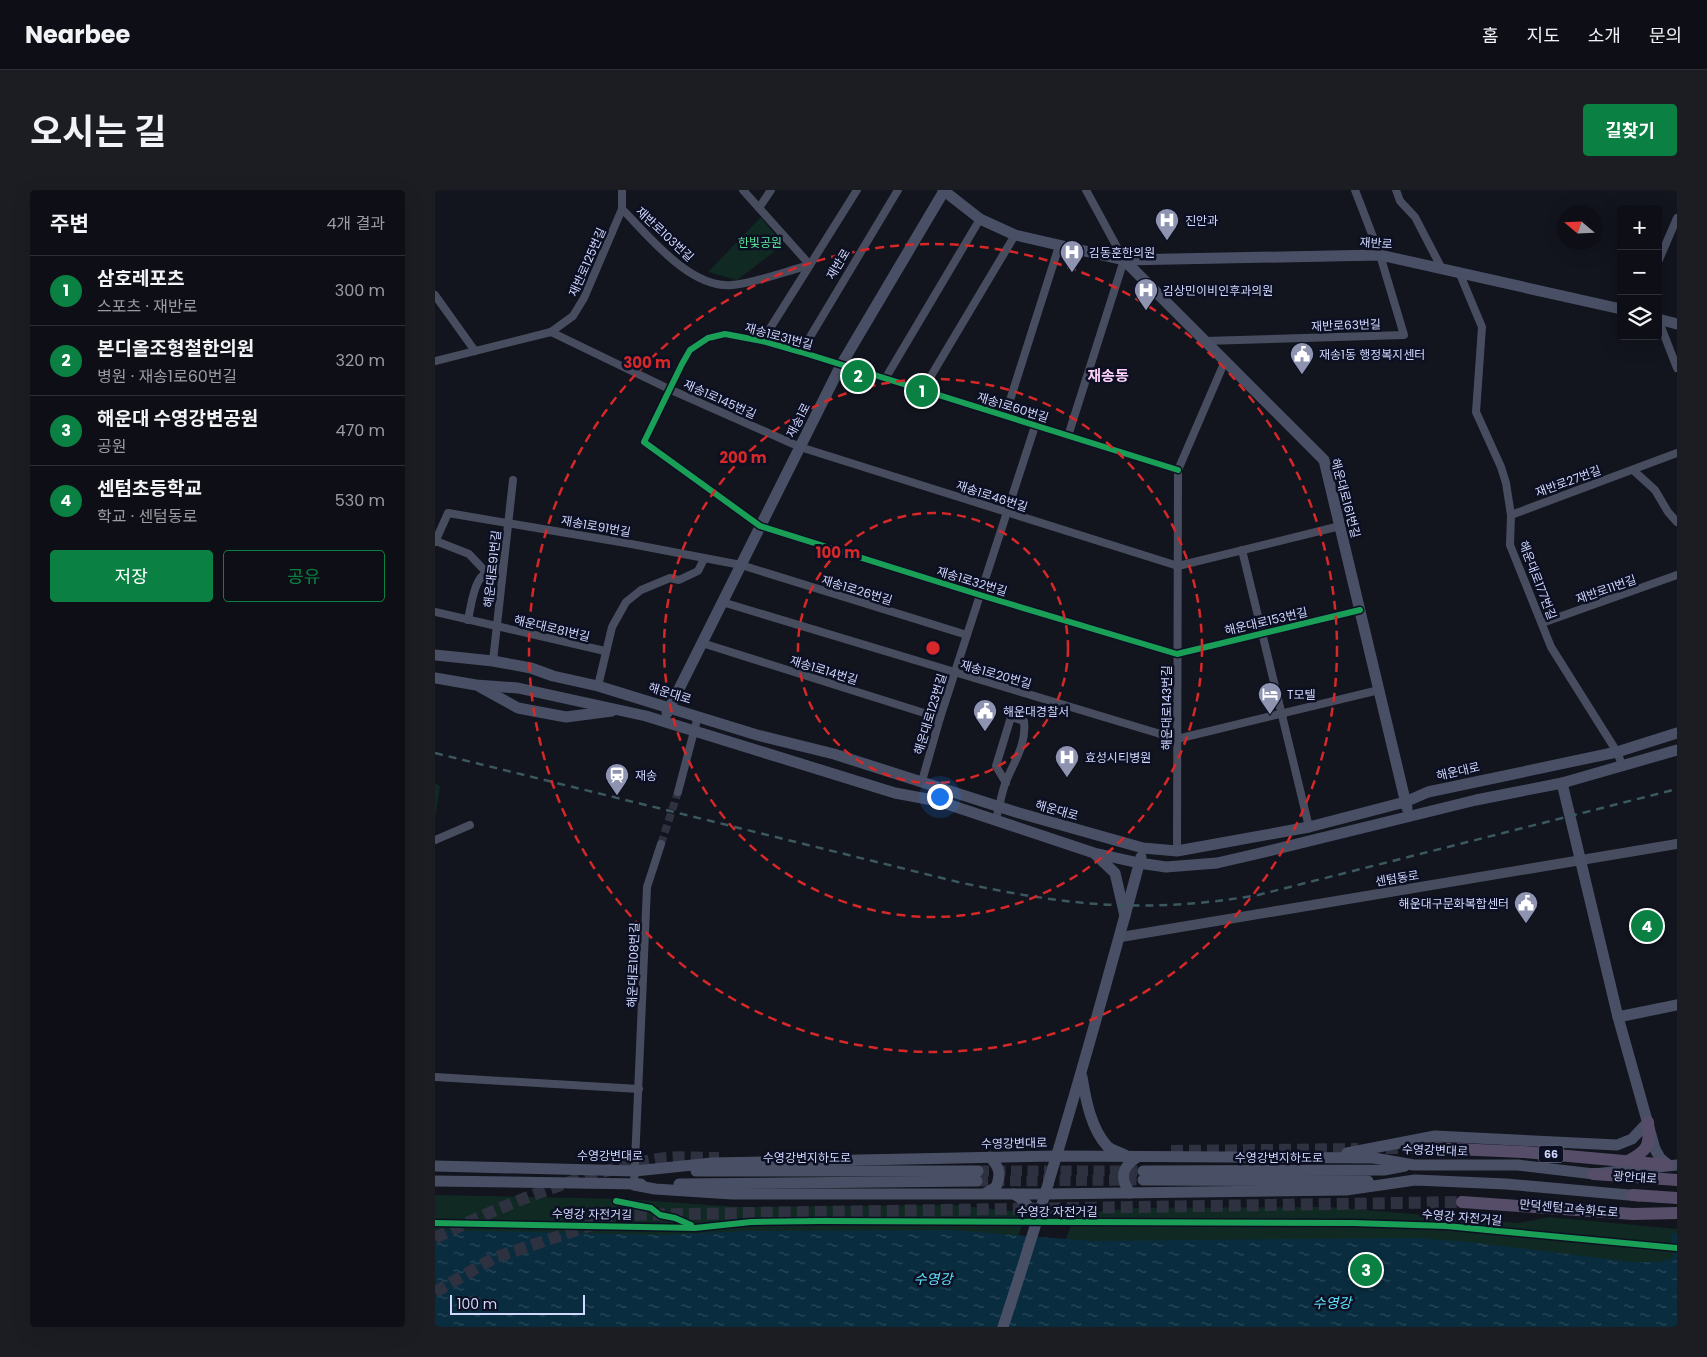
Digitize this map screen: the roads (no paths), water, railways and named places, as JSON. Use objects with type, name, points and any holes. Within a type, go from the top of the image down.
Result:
[{"type":"highway","points":[[1628,1161],[1644,1153],[1649,1140],[1648,1122]]},
{"type":"highway","name":"66","points":[[1433,1148],[1523,1152],[1672,1165]]},
{"type":"highway","name":"광안대로","points":[[1594,1174],[1677,1180]]},
{"type":"highway","name":"광안대로","points":[[1633,1195],[1677,1198]]},
{"type":"highway","name":"만덕센텀고속화도로","points":[[1462,1202],[1633,1214],[1677,1213]]},
{"type":"main road","name":"재반로","points":[[944,190],[980,219],[1015,235],[1124,260],[1380,255],[1441,267],[1617,308]]},
{"type":"main road","name":"재송1로","points":[[663,722],[841,365],[944,190]]},
{"type":"main road","name":"해운대로161번길","points":[[1124,260],[1324,460],[1409,816]]},
{"type":"main road","points":[[1662,320],[1677,324]]},
{"type":"main road","name":"해운대로","points":[[435,655],[493,661],[531,668],[553,676],[597,686],[670,707],[757,734],[834,754],[1143,848],[1177,851],[1309,828],[1405,802],[1428,792],[1617,752],[1677,734]]},
{"type":"main road","points":[[435,678],[476,685],[518,688],[620,710],[895,793],[938,801],[1094,853],[1166,867],[1217,863],[1476,800],[1562,783],[1677,750]]},
{"type":"main road","points":[[476,685],[518,708],[566,717],[620,710]]},
{"type":"main road","points":[[1562,783],[1582,860],[1618,1017],[1655,1149],[1660,1158],[1672,1165]]},
{"type":"main road","points":[[1003,1327],[1047,1194],[1121,936],[1143,848]]},
{"type":"main road","points":[[1094,853],[1115,873],[1125,918]]},
{"type":"main road","points":[[1618,1017],[1677,1005]]},
{"type":"main road","points":[[1081,1074],[1087,1105],[1095,1126],[1108,1147],[1133,1158],[1128,1163],[1123,1174],[1123,1184],[1130,1193]]},
{"type":"main road","points":[[1321,1158],[1435,1136],[1617,1144],[1632,1139],[1648,1122]]},
{"type":"main road","name":"수영강변대로","points":[[435,1166],[635,1171],[712,1163],[1057,1156],[1133,1158],[1374,1158],[1414,1165],[1517,1165],[1594,1174],[1672,1165]]},
{"type":"main road","points":[[984,1194],[996,1188],[1000,1177],[999,1166],[990,1157]]},
{"type":"main road","name":"수영강변지하도로","points":[[1414,1165],[1384,1170],[1143,1176],[1415,1180]]},
{"type":"main road","name":"수영강변지하도로","points":[[634,1185],[978,1176],[635,1171]]},
{"type":"main road","points":[[435,1181],[634,1185],[655,1189],[732,1194],[1047,1194],[1346,1190],[1415,1180],[1506,1184],[1633,1195],[1677,1204]]},
{"type":"main road","points":[[1014,1194],[1023,1200],[1039,1219]]},
{"type":"street","name":"재반로125번길","points":[[435,361],[551,332],[573,316],[583,301],[622,209],[622,190]]},
{"type":"street","points":[[743,190],[810,265]]},
{"type":"street","points":[[759,208],[771,190]]},
{"type":"street","points":[[762,341],[857,190]]},
{"type":"street","name":"재반로","points":[[801,352],[899,190]]},
{"type":"street","points":[[1068,436],[1124,260],[1086,190]]},
{"type":"street","points":[[1355,190],[1380,255]]},
{"type":"street","points":[[1396,190],[1400,201],[1415,218],[1441,267]]},
{"type":"street","name":"재반로103번길","points":[[622,209],[685,270],[703,280],[717,284],[732,285],[810,265]]},
{"type":"street","points":[[1662,253],[1677,218]]},
{"type":"street","points":[[885,379],[980,219]]},
{"type":"street","points":[[922,391],[1015,235]]},
{"type":"street","points":[[1005,416],[1059,246]]},
{"type":"street","name":"재반로63번길","points":[[1205,341],[1404,335],[1380,255]]},
{"type":"street","name":"해운대로177번길","points":[[1459,272],[1482,327],[1477,412],[1501,467],[1511,515],[1510,546],[1551,647],[1617,752],[1623,767]]},
{"type":"street","points":[[435,295],[475,352]]},
{"type":"street","points":[[1662,329],[1677,368]]},
{"type":"street","name":"재송1로145번길","points":[[551,332],[669,390],[800,447]]},
{"type":"street","name":"재송1로31번길","points":[[761,526],[644,442],[669,390],[691,350],[708,338],[725,334],[762,341],[841,365]]},
{"type":"street","name":"해운대로143번길","points":[[1177,851],[1178,470],[1225,361]]},
{"type":"street","name":"재송1로60번길","points":[[841,365],[1178,470]]},
{"type":"street","name":"해운대로123번길","points":[[922,782],[940,718],[1035,426]]},
{"type":"street","name":"재송1로46번길","points":[[800,447],[1178,566]]},
{"type":"street","name":"재반로27번길","points":[[1511,515],[1677,453]]},
{"type":"street","points":[[1633,470],[1655,490],[1668,512],[1677,522]]},
{"type":"street","name":"해운대로91번길","points":[[493,661],[513,480]]},
{"type":"street","name":"재송1로91번길","points":[[436,542],[448,513],[626,543],[741,565]]},
{"type":"street","name":"재송1로32번길","points":[[761,526],[980,595],[1177,654]]},
{"type":"street","points":[[1178,566],[1340,526]]},
{"type":"street","points":[[436,542],[469,554],[486,572]]},
{"type":"street","name":"해운대로153번길","points":[[1242,550],[1309,828]]},
{"type":"street","points":[[597,686],[612,627],[626,602],[641,590],[671,578],[679,580],[698,571],[704,559]]},
{"type":"street","name":"재송1로26번길","points":[[741,565],[967,635]]},
{"type":"street","points":[[468,620],[474,594],[481,576],[492,568],[503,568]]},
{"type":"street","name":"재반로11번길","points":[[1542,623],[1677,576]]},
{"type":"street","name":"재송1로20번길","points":[[723,602],[954,674],[1177,739]]},
{"type":"street","name":"해운대로153번길","points":[[1177,654],[1360,610]]},
{"type":"street","name":"해운대로81번길","points":[[435,612],[605,651]]},
{"type":"street","name":"재송1로14번길","points":[[702,643],[940,718]]},
{"type":"street","points":[[1177,739],[1379,690]]},
{"type":"street","points":[[678,792],[698,716]]},
{"type":"street","points":[[996,819],[1006,783],[1015,765],[1026,732],[1024,721],[1011,717],[996,766],[1006,783]]},
{"type":"street","points":[[435,840],[470,825]]},
{"type":"street","name":"해운대로108번길","points":[[634,1185],[647,888],[661,844]]},
{"type":"street","name":"센텀동로","points":[[1121,936],[1677,844]]},
{"type":"street","points":[[435,1076],[639,1089]]},
{"type":"water","name":"수영강","points":[[435,1230],[665,1235],[746,1231],[947,1230],[1094,1241],[1414,1238],[1469,1242],[1631,1262],[1659,1262],[1674,1257],[1671,1235],[1677,1233],[1677,1327],[435,1327]]},
{"type":"tunnel","points":[[661,844],[678,792]]},
{"type":"tunnel","points":[[1386,1148],[1433,1148]]},
{"type":"tunnel","points":[[1171,1151],[1358,1149]]},
{"type":"tunnel","points":[[435,1238],[516,1202],[601,1172],[665,1158],[719,1158]]},
{"type":"tunnel","points":[[978,1171],[1143,1171]]},
{"type":"tunnel","points":[[977,1181],[1143,1180]]},
{"type":"tunnel","points":[[435,1292],[494,1258],[621,1215],[1462,1202]]},
{"type":"railway","points":[[435,753],[958,882],[1035,897],[1107,905],[1180,904],[1258,895],[1677,789]]},
{"type":"place","name":"진안과","points":[[1167,241]]},
{"type":"place","name":"김동훈한의원","points":[[1072,273]]},
{"type":"place","name":"김상민이비인후과의원","points":[[1146,311]]},
{"type":"place","name":"재송1동 행정복지센터","points":[[1302,375]]},
{"type":"place","name":"본디올조형철한의원","points":[[858,376]]},
{"type":"place","name":"삼호레포츠","points":[[922,391]]},
{"type":"place","name":"T모텔","points":[[1270,715]]},
{"type":"place","name":"해운대경찰서","points":[[985,732]]},
{"type":"place","name":"효성시티병원","points":[[1067,778]]},
{"type":"place","name":"재송","points":[[617,796]]},
{"type":"place","name":"해운대구문화복합센터","points":[[1526,924]]},
{"type":"place","name":"센텀초등학교","points":[[1647,926]]},
{"type":"place","name":"해운대 수영강변공원","points":[[1366,1270]]},
{"type":"district","name":"재송동","points":[[1108,375]]},
{"type":"park label","name":"한빛공원","points":[[760,242]]}]
